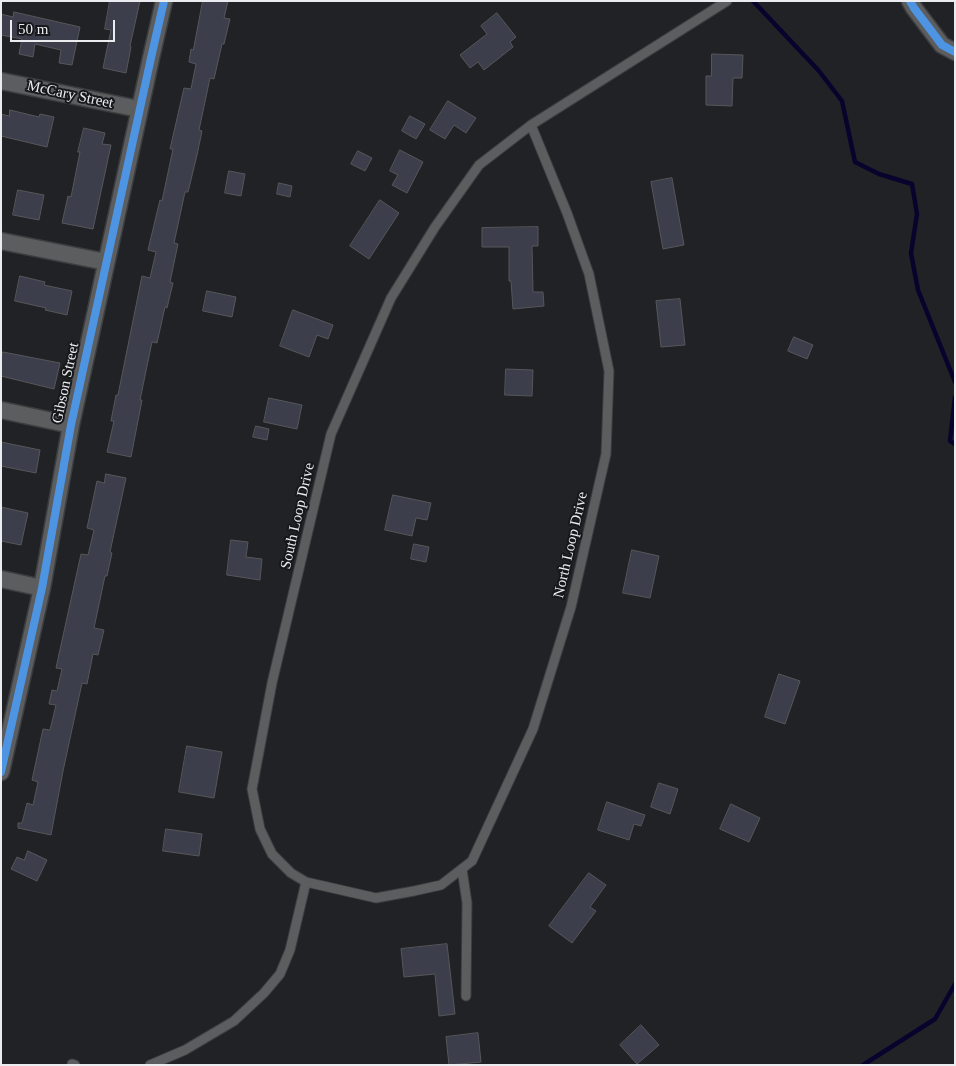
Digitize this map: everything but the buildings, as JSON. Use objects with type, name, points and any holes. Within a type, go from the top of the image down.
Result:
[{"type":"street","name":"Gibson Street","points":[[1,772],[42,588],[71,425],[164,1]]},
{"type":"street","points":[[910,1],[942,45],[955,52]]},
{"type":"street","name":"McCary Street","points":[[1,81],[139,110]]},
{"type":"street","points":[[1,241],[106,262]]},
{"type":"street","points":[[1,410],[71,425]]},
{"type":"street","points":[[1,579],[42,588]]},
{"type":"lane","name":"South Loop Drive","points":[[376,898],[306,882],[290,873],[272,854],[260,829],[252,789],[272,683],[331,434],[392,298],[435,227],[479,164],[531,125],[727,1]]},
{"type":"lane","name":"North Loop Drive","points":[[376,898],[414,892],[441,885],[472,861],[533,729],[571,607],[606,454],[609,370],[589,274],[567,213],[531,125]]},
{"type":"lane","points":[[462,869],[467,903],[466,996]]},
{"type":"lane","points":[[150,1065],[186,1050],[234,1020],[270,986],[280,974],[290,950],[306,882]]},
{"type":"waterway","points":[[753,1],[819,71],[842,101],[855,162],[879,174],[912,184],[917,214],[911,253],[918,290],[955,382]]},
{"type":"waterway","points":[[955,397],[950,441],[955,444]]},
{"type":"waterway","points":[[863,1065],[935,1019],[955,984]]},
{"type":"cycle path","points":[[1,772],[42,588],[71,425],[164,1]]},
{"type":"cycle path","points":[[910,1],[942,45],[955,52]]}]
